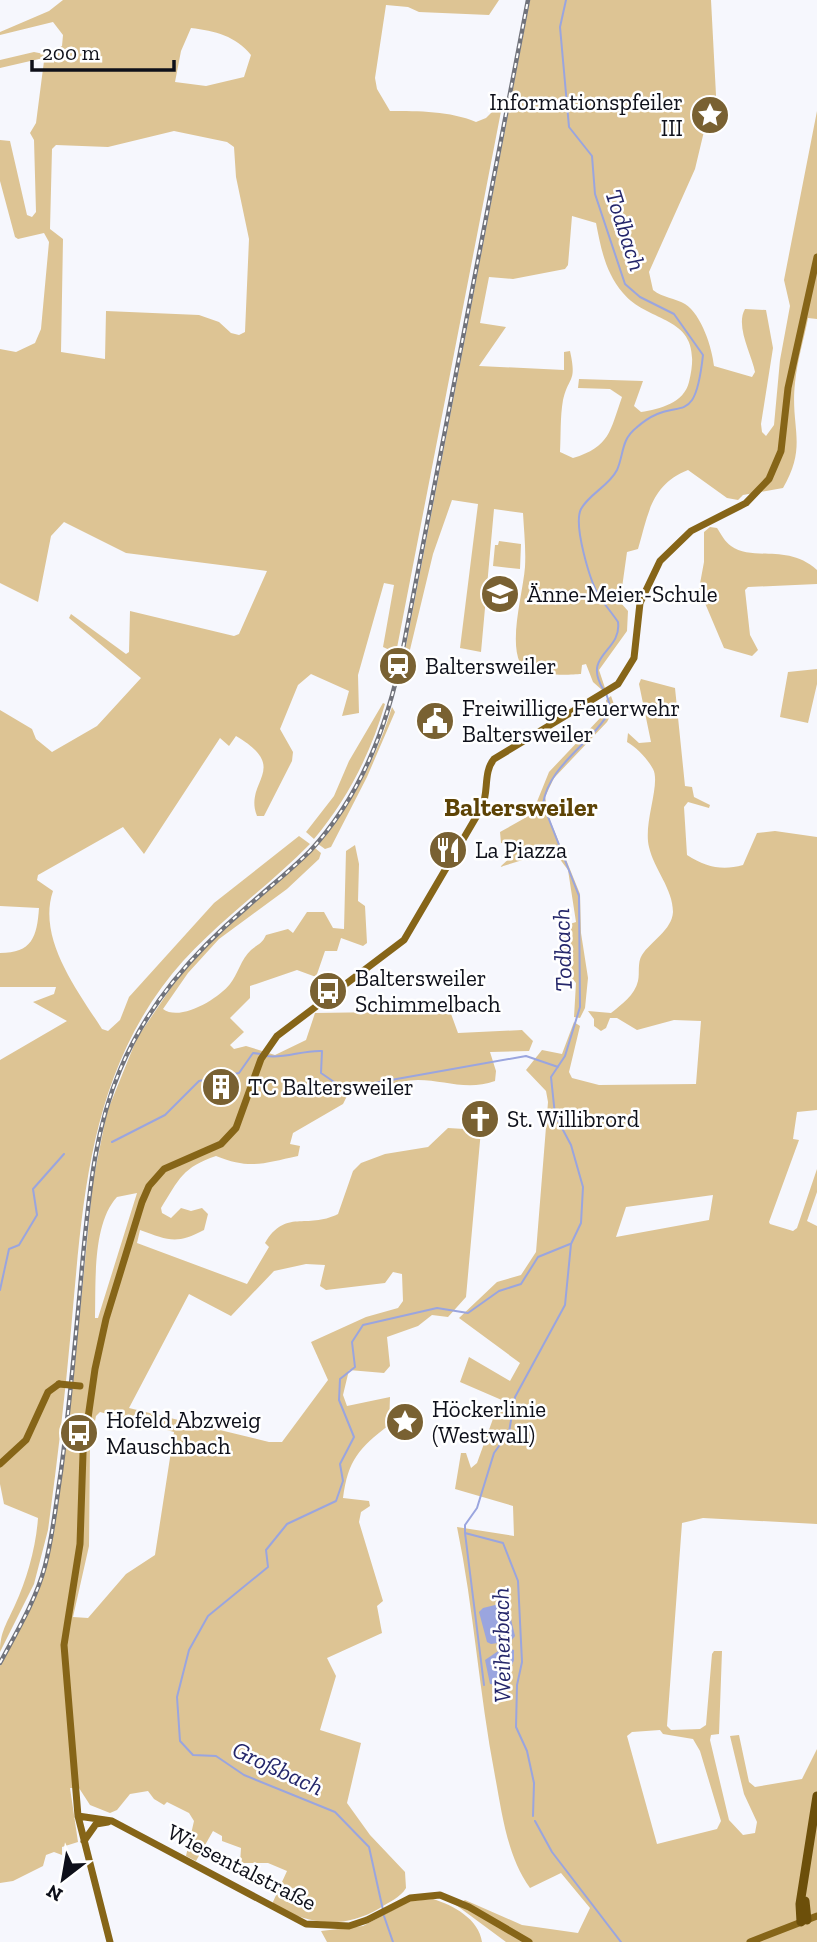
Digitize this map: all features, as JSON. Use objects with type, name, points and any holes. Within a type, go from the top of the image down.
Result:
[{"type":"highway","points":[[808,1919],[800,1904],[817,1796]]},
{"type":"highway","points":[[808,1919],[805,1903],[817,1823]]},
{"type":"main road","points":[[110,1942],[78,1816],[64,1645],[80,1544],[83,1453],[92,1387],[106,1319],[142,1202],[149,1186],[164,1169],[220,1144],[236,1128],[262,1056],[283,1030],[404,940],[484,802],[488,770],[494,759],[541,728],[611,691],[624,677],[634,658],[640,603],[660,561],[691,531],[753,498],[761,489],[775,469],[781,451],[788,388],[817,257]]},
{"type":"main road","points":[[0,1464],[26,1440],[48,1392],[60,1384],[92,1387]]},
{"type":"main road","name":"Wiesentalstraße","points":[[78,1816],[113,1821],[306,1924],[349,1926],[376,1916],[392,1905],[419,1896],[440,1895],[457,1901],[529,1942]]},
{"type":"main road","points":[[83,1842],[96,1824],[113,1821]]},
{"type":"main road","points":[[750,1942],[808,1919]]},
{"type":"shaded area","points":[[63,0],[499,0],[489,15],[419,12],[408,7],[386,5],[375,78],[377,89],[390,111],[445,114],[476,122],[486,118],[503,101],[396,653],[383,647],[394,585],[384,583],[358,675],[359,713],[342,716],[349,691],[311,674],[298,685],[280,729],[293,752],[292,761],[264,816],[257,816],[254,804],[264,767],[261,758],[252,747],[236,736],[229,746],[220,738],[144,854],[123,827],[38,875],[37,880],[53,891],[49,909],[50,927],[62,963],[102,1029],[108,1031],[120,1020],[129,997],[214,903],[299,836],[310,844],[214,930],[178,967],[137,1026],[118,1066],[93,1151],[85,1195],[48,1530],[34,1584],[0,1652],[3,1633],[30,1563],[38,1518],[4,1504],[0,1484],[0,1060],[67,1021],[33,1002],[54,994],[56,987],[0,987],[0,953],[19,950],[31,941],[37,927],[39,908],[0,906],[0,710],[32,729],[36,739],[52,752],[97,726],[141,678],[69,618],[71,614],[126,654],[129,652],[130,611],[234,636],[239,634],[267,571],[126,553],[64,522],[51,536],[38,602],[0,583],[0,349],[16,352],[35,343],[41,329],[49,242],[44,233],[18,239],[15,237],[0,181],[0,140],[10,141],[27,215],[32,217],[36,212],[34,140],[30,133],[36,123],[44,61],[39,59],[0,68],[0,60],[34,52],[49,55],[62,46],[63,35],[53,22],[0,35],[0,32],[49,11]],"holes":[[[191,28],[208,31],[239,43],[251,55],[244,77],[206,86],[175,82],[181,51]],[[174,131],[227,142],[234,147],[236,177],[249,239],[245,332],[239,335],[231,333],[219,322],[199,315],[106,311],[105,359],[61,352],[63,239],[50,229],[52,149],[56,145],[108,147]]]},
{"type":"shaded area","points":[[530,0],[711,0],[717,114],[714,120],[706,123],[695,169],[649,272],[653,290],[685,304],[696,316],[708,341],[714,366],[752,377],[755,372],[743,332],[742,316],[745,309],[766,310],[773,348],[761,424],[762,432],[766,436],[774,425],[780,360],[790,306],[784,280],[817,111],[817,319],[808,318],[797,367],[794,399],[795,460],[783,488],[743,495],[738,500],[727,498],[688,470],[666,484],[652,503],[638,549],[627,552],[620,602],[628,611],[627,631],[599,670],[605,688],[602,690],[593,682],[586,664],[582,665],[581,674],[558,675],[530,671],[520,663],[516,642],[525,567],[523,513],[494,509],[481,652],[460,648],[478,504],[452,500],[433,554],[408,658],[404,656]],"holes":[[[572,216],[596,223],[605,260],[617,285],[634,303],[683,332],[690,344],[692,360],[689,382],[682,395],[663,407],[641,412],[634,406],[643,381],[579,379],[578,388],[610,389],[622,397],[611,428],[602,443],[595,449],[573,458],[560,452],[563,400],[572,374],[570,351],[564,352],[564,370],[479,366],[506,327],[480,323],[489,277],[513,279],[565,269],[568,265]]]},
{"type":"shaded area","points":[[710,527],[717,528],[729,544],[740,551],[794,557],[817,570],[817,584],[748,587],[745,590],[750,635],[758,650],[752,656],[724,648],[699,589],[704,562],[704,532]]},
{"type":"shaded area","points":[[499,541],[521,544],[520,569],[493,566],[495,545],[498,545]]},
{"type":"shaded area","points":[[817,669],[817,684],[808,723],[780,717],[788,672]]},
{"type":"shaded area","points":[[641,679],[675,688],[685,786],[692,787],[694,797],[710,805],[709,808],[688,802],[684,807],[687,855],[714,867],[728,868],[743,865],[757,833],[775,831],[817,837],[817,1110],[797,1112],[793,1139],[799,1140],[769,1222],[793,1231],[797,1228],[817,1169],[817,1192],[807,1221],[817,1226],[817,1524],[703,1518],[682,1523],[667,1726],[671,1730],[700,1729],[706,1725],[712,1654],[714,1651],[722,1651],[719,1734],[711,1735],[710,1740],[729,1820],[743,1835],[755,1833],[757,1822],[744,1794],[730,1736],[739,1735],[749,1782],[755,1787],[802,1779],[817,1749],[817,1942],[506,1942],[456,1905],[465,1900],[522,1925],[578,1933],[590,1908],[561,1873],[530,1888],[516,1862],[503,1819],[489,1745],[457,1527],[514,1536],[513,1506],[455,1489],[461,1453],[466,1453],[471,1468],[477,1463],[494,1416],[504,1401],[460,1382],[469,1357],[510,1381],[520,1363],[459,1318],[497,1282],[521,1275],[536,1252],[548,1102],[546,1091],[526,1070],[542,1050],[562,1054],[574,1022],[580,1026],[569,1072],[572,1078],[599,1085],[696,1084],[701,1021],[674,1020],[637,1030],[617,1018],[610,1018],[606,1028],[601,1031],[594,1026],[594,1019],[588,1011],[611,1013],[631,995],[638,981],[642,955],[665,930],[673,912],[670,895],[649,847],[648,827],[655,776],[645,757],[627,742],[628,733],[639,743],[651,742],[639,684]],"holes":[[[713,1195],[709,1220],[616,1237],[626,1207]],[[660,1730],[663,1734],[693,1739],[700,1751],[721,1821],[717,1829],[657,1844],[627,1736],[632,1732]]]},
{"type":"shaded area","points":[[611,696],[615,707],[607,722],[554,778],[545,797],[550,820],[580,894],[581,933],[588,978],[585,1008],[580,1018],[574,1017],[576,983],[564,969],[558,928],[576,922],[568,870],[556,854],[529,858],[500,867],[514,854],[513,844],[501,843],[500,832],[532,814],[549,772],[602,716],[607,709],[606,700]]},
{"type":"shaded area","points":[[383,703],[385,704],[379,722],[357,775],[314,839],[306,832],[334,796],[349,761]]},
{"type":"shaded area","points":[[392,707],[395,712],[367,777],[331,847],[325,849],[318,844],[342,813],[362,779],[379,744]]},
{"type":"shaded area","points":[[355,845],[359,864],[358,901],[365,906],[367,943],[363,946],[341,938],[337,951],[325,951],[316,977],[297,970],[250,986],[250,998],[230,1018],[244,1032],[230,1045],[234,1049],[246,1046],[275,1055],[306,1040],[315,1013],[450,1011],[458,1033],[522,1030],[533,1041],[529,1051],[490,1052],[496,1071],[495,1081],[485,1084],[410,1080],[348,1094],[343,1104],[293,1133],[290,1144],[300,1146],[298,1156],[257,1164],[239,1163],[216,1156],[205,1160],[183,1175],[161,1208],[162,1213],[171,1218],[181,1208],[191,1211],[202,1208],[208,1214],[204,1230],[186,1238],[172,1239],[140,1230],[137,1243],[247,1284],[269,1247],[265,1243],[273,1232],[289,1223],[338,1214],[353,1171],[361,1163],[385,1154],[428,1147],[448,1128],[481,1130],[466,1297],[448,1317],[432,1315],[418,1326],[387,1337],[390,1366],[384,1373],[349,1370],[343,1395],[347,1406],[390,1397],[389,1425],[357,1456],[348,1474],[343,1498],[369,1501],[370,1506],[361,1512],[359,1522],[383,1601],[377,1606],[382,1633],[327,1658],[336,1676],[320,1730],[361,1743],[347,1803],[370,1835],[405,1872],[406,1888],[398,1897],[380,1908],[353,1920],[326,1922],[299,1917],[272,1904],[287,1871],[268,1863],[240,1863],[241,1848],[222,1841],[222,1836],[213,1831],[196,1861],[186,1856],[194,1821],[189,1813],[167,1802],[164,1805],[148,1791],[130,1794],[117,1810],[110,1813],[90,1805],[79,1788],[70,1788],[78,1842],[62,1847],[62,1855],[54,1852],[46,1855],[43,1866],[13,1881],[0,1883],[0,1666],[40,1587],[54,1531],[72,1392],[93,1181],[107,1112],[137,1038],[179,976],[212,941],[315,848],[321,853],[319,859],[287,889],[219,939],[188,973],[163,1009],[179,1013],[189,1011],[217,996],[230,984],[248,954],[266,935],[288,929],[293,933],[307,912],[324,912],[333,928],[344,929],[346,851]],"holes":[[[137,1193],[98,1318],[95,1318],[97,1255],[103,1223],[117,1197]],[[306,1264],[325,1265],[320,1286],[326,1290],[385,1283],[393,1272],[402,1274],[403,1301],[398,1308],[366,1317],[311,1342],[328,1380],[282,1442],[269,1442],[129,1408],[189,1294],[231,1316],[274,1271]],[[100,1412],[174,1432],[155,1555],[126,1574],[88,1618],[73,1617],[89,1546],[90,1447],[96,1416]]]},
{"type":"shaded area","points":[[433,1899],[464,1914],[476,1926],[482,1942],[327,1942],[321,1931],[363,1926],[410,1901]]},
{"type":"water","points":[[507,1602],[515,1636],[511,1641],[491,1644],[487,1642],[479,1612],[483,1608]]},
{"type":"water","points":[[504,1647],[514,1650],[514,1660],[506,1681],[499,1685],[490,1684],[485,1660]]},
{"type":"waterway","name":"Todbach","points":[[566,0],[560,27],[569,127],[592,156],[595,194],[625,284],[640,297],[674,314],[703,355],[695,395],[689,404],[651,417],[636,428],[625,442],[613,476],[581,509],[579,527],[587,566],[599,596],[618,622],[618,632],[597,668],[603,689]]},
{"type":"waterway","name":"Weiherbach","points":[[533,1816],[534,1783],[527,1751],[516,1727],[517,1685],[522,1662],[518,1581],[503,1543],[465,1533],[465,1525],[477,1508],[494,1453],[509,1432],[515,1397],[565,1305],[571,1244],[581,1223],[583,1187],[571,1145],[555,1115],[551,1077],[565,1056],[580,1007],[579,896],[543,804],[553,777],[611,709],[606,693]]},
{"type":"waterway","points":[[266,1056],[322,1051],[321,1073],[337,1084],[363,1085],[526,1056],[558,1067]]},
{"type":"waterway","points":[[112,1142],[165,1115],[199,1081],[239,1073],[253,1053],[261,1054]]},
{"type":"waterway","points":[[0,1290],[9,1249],[19,1245],[37,1215],[33,1189],[64,1154]]},
{"type":"waterway","name":"Großbach","points":[[383,1910],[369,1847],[335,1812],[244,1775],[216,1756],[193,1755],[180,1741],[177,1697],[189,1650],[208,1616],[268,1567],[266,1550],[287,1524],[336,1501],[343,1481],[340,1464],[354,1437],[339,1400],[340,1379],[355,1367],[352,1342],[363,1325],[437,1308],[468,1313],[499,1291],[521,1284],[538,1257],[570,1244]]},
{"type":"waterway","points":[[465,1533],[484,1685]]},
{"type":"waterway","name":"Weiherbach","points":[[535,1821],[552,1852],[621,1942]]},
{"type":"waterway","name":"Großbach","points":[[384,1916],[393,1942]]},
{"type":"railway","points":[[0,1663],[37,1591],[50,1543],[68,1415],[92,1179],[105,1113],[120,1070],[144,1024],[173,981],[208,943],[310,851],[328,830],[358,784],[380,734],[402,654],[528,0]]},
{"type":"place","name":"Informationspfeiler III","points":[[710,115]]},
{"type":"place","name":"Änne-Meier-Schule","points":[[500,594]]},
{"type":"place","name":"Baltersweiler","points":[[398,666]]},
{"type":"place","name":"Freiwillige Feuerwehr Baltersweiler","points":[[435,721]]},
{"type":"place","name":"La Piazza","points":[[448,850]]},
{"type":"place","name":"Baltersweiler Schimmelbach","points":[[328,991]]},
{"type":"place","name":"TC Baltersweiler","points":[[221,1087]]},
{"type":"place","name":"St. Willibrord","points":[[480,1119]]},
{"type":"place","name":"Höckerlinie (Westwall)","points":[[405,1422]]},
{"type":"place","name":"Hofeld Abzweig Mauschbach","points":[[79,1433]]},
{"type":"district","name":"Baltersweiler","points":[[521,807]]}]
